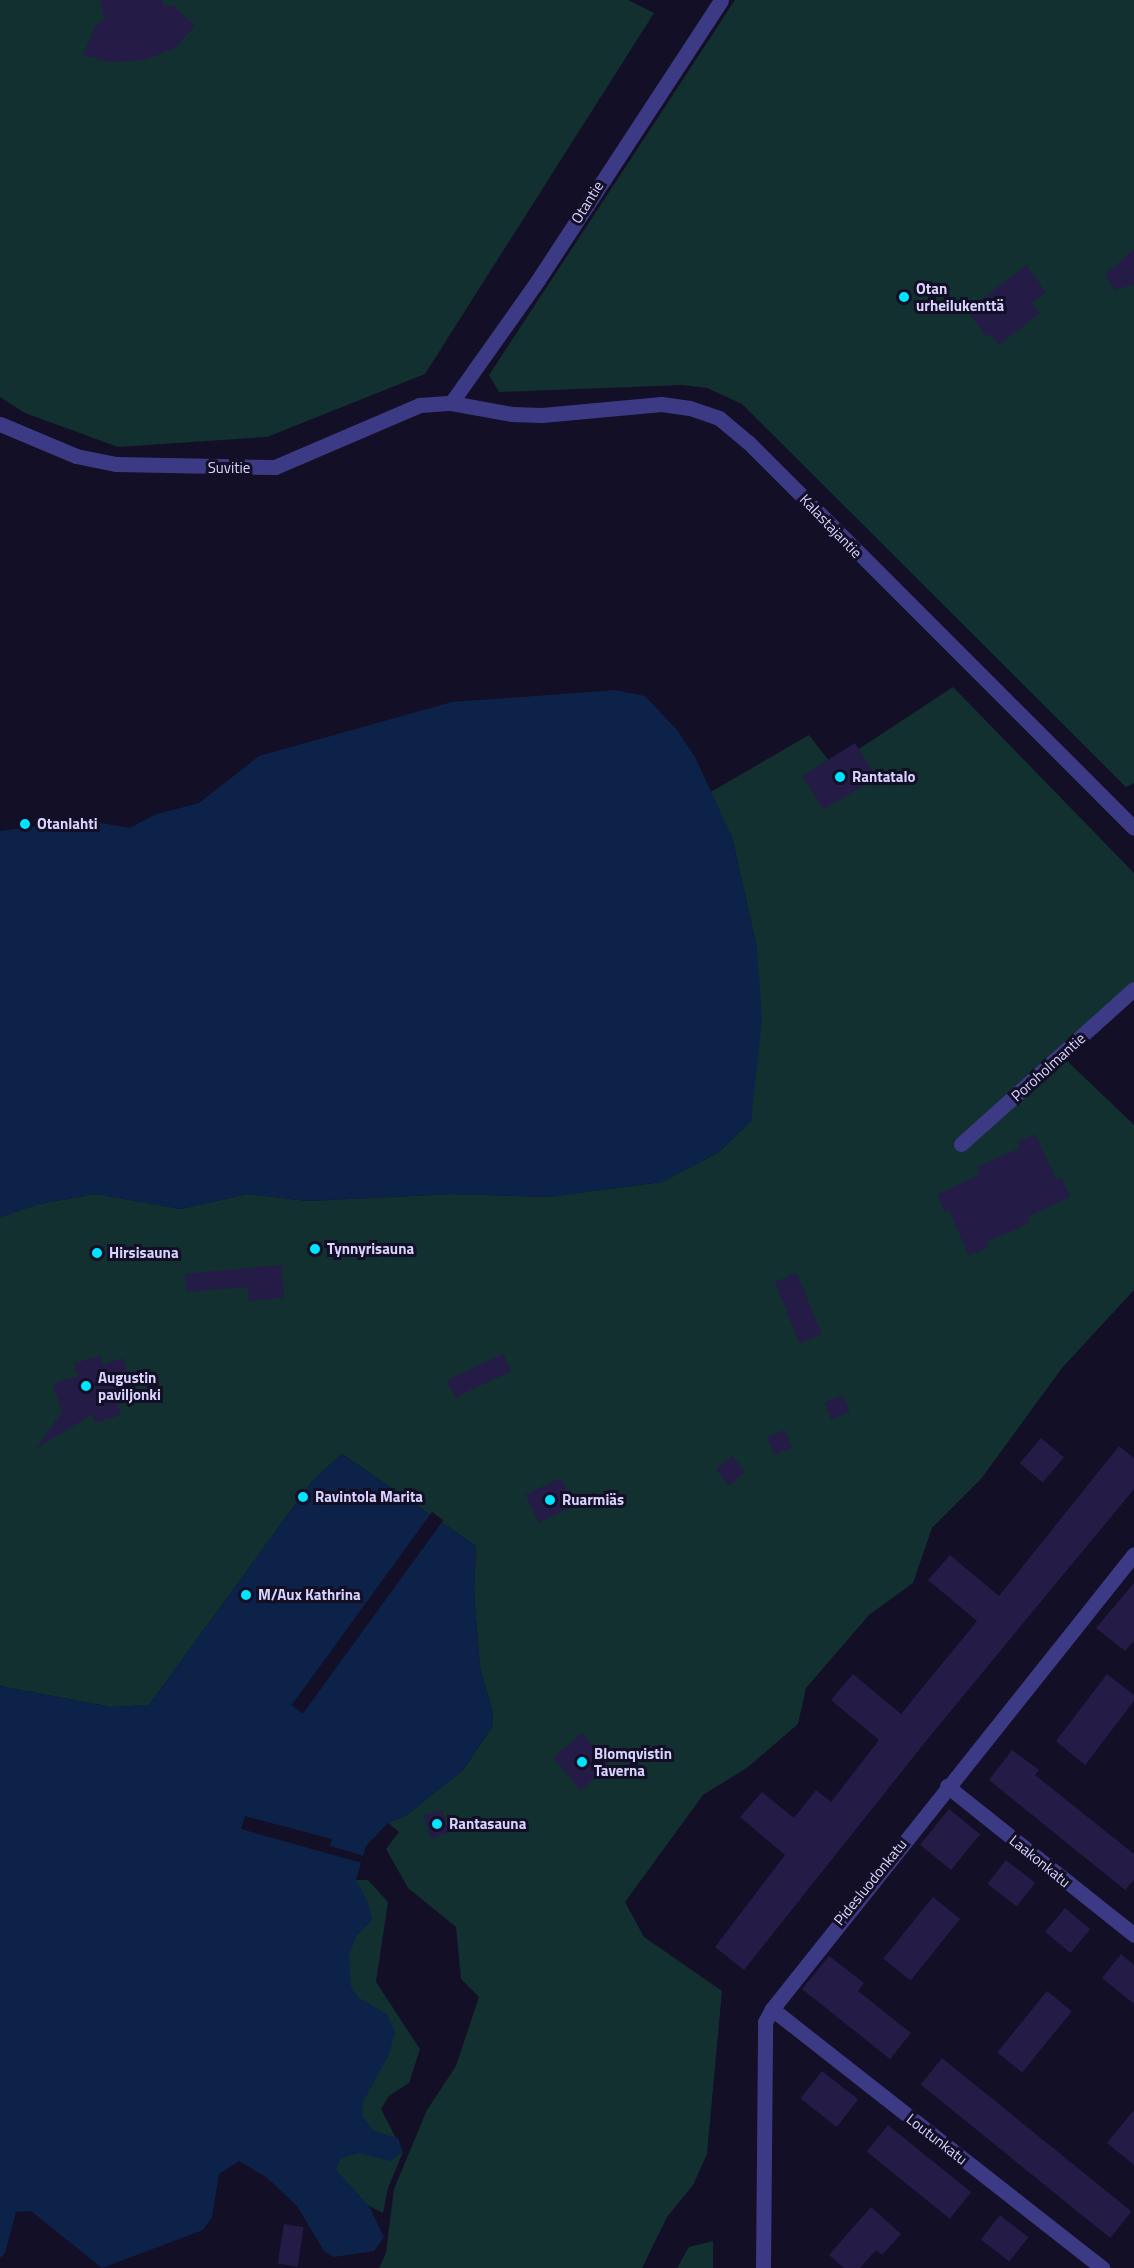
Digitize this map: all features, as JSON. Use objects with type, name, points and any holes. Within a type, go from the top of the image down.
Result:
[{"type":"street","name":"Otantie","points":[[451,403],[538,280],[721,0]]},
{"type":"street","name":"Suvitie","points":[[0,424],[76,456],[116,464],[275,467],[306,457],[393,414],[420,405],[451,403]]},
{"type":"street","name":"Kalastajantie","points":[[451,403],[512,414],[542,415],[661,404],[690,408],[719,418],[749,443],[1134,828]]},
{"type":"street","name":"Poroholmantie","points":[[960,1144],[1134,989]]},
{"type":"street","name":"Pidesluodonkatu","points":[[763,2268],[765,2022],[772,2009],[947,1786],[1131,1563]]},
{"type":"street","name":"Laakonkatu","points":[[947,1786],[1134,1935]]},
{"type":"street","name":"Loutunkatu","points":[[772,2009],[1102,2268]]},
{"type":"green space","points":[[0,0],[628,0],[654,13],[425,374],[267,437],[118,447],[25,413],[0,397]]},
{"type":"green space","name":"Otan urheilukenttä","points":[[735,0],[1134,0],[1134,783],[1126,787],[742,404],[707,388],[683,385],[499,392],[489,375]]},
{"type":"green space","points":[[953,687],[1134,873],[1134,989],[1062,1056],[1134,1125],[1134,1290],[1062,1368],[981,1479],[932,1528],[913,1583],[869,1615],[806,1688],[798,1724],[748,1767],[703,1795],[625,1902],[644,1937],[722,1991],[707,2154],[693,2185],[667,2217],[642,2268],[379,2268],[386,2253],[394,2189],[427,2110],[456,2066],[479,1997],[461,1979],[456,1927],[408,1888],[386,1849],[399,1832],[388,1823],[408,1814],[463,1770],[492,1727],[493,1713],[480,1668],[474,1592],[476,1546],[342,1454],[313,1480],[149,1705],[111,1707],[0,1686],[0,1217],[39,1204],[96,1194],[181,1209],[247,1194],[308,1201],[452,1194],[549,1197],[662,1182],[719,1152],[751,1121],[757,948],[732,837],[709,793],[809,735],[833,766]]},
{"type":"green space","points":[[356,1880],[368,1880],[388,1902],[376,1982],[420,2049],[409,2083],[389,2096],[381,2109],[403,2152],[388,2188],[383,2213],[369,2206],[305,2153]]},
{"type":"green space","points":[[713,2241],[713,2268],[677,2268],[689,2247]]},
{"type":"water","points":[[615,690],[645,696],[677,730],[695,757],[732,837],[757,948],[762,1019],[751,1121],[719,1152],[662,1182],[549,1197],[452,1194],[308,1201],[247,1194],[181,1209],[96,1194],[39,1204],[0,1217],[0,831],[84,820],[130,828],[154,815],[199,803],[259,756],[452,702]]},
{"type":"water","points":[[342,1454],[476,1546],[474,1592],[480,1668],[493,1713],[492,1727],[463,1770],[408,1814],[388,1823],[366,1846],[356,1880],[368,1902],[372,1920],[357,1935],[349,1954],[351,1987],[359,1998],[387,2014],[395,2032],[389,2055],[363,2102],[362,2116],[374,2131],[398,2138],[403,2152],[391,2161],[358,2153],[340,2159],[336,2170],[369,2206],[384,2237],[374,2251],[334,2257],[324,2251],[297,2206],[266,2177],[239,2161],[219,2174],[212,2217],[203,2230],[102,2268],[31,2211],[16,2212],[5,2253],[0,2258],[0,1686],[111,1707],[149,1705],[313,1480]]},
{"type":"pier","points":[[432,1512],[443,1520],[303,1714],[292,1705]]},
{"type":"pier","points":[[245,1816],[332,1839],[330,1846],[364,1856],[362,1863],[241,1829]]},
{"type":"building","points":[[100,0],[162,0],[164,6],[173,5],[195,26],[175,48],[144,60],[111,62],[83,55],[96,25],[104,19]]},
{"type":"building","points":[[1134,249],[1134,284],[1115,290],[1105,275]]},
{"type":"building","points":[[1026,265],[1046,292],[1032,303],[1040,313],[999,345],[991,334],[987,337],[967,311]]},
{"type":"building","name":"Rantatalo","points":[[855,743],[876,777],[824,810],[802,776]]},
{"type":"building","points":[[1035,1134],[1056,1179],[1061,1177],[1070,1197],[1027,1217],[1030,1223],[986,1242],[988,1247],[969,1256],[949,1210],[945,1212],[937,1195],[980,1174],[977,1167],[1020,1148],[1017,1142]]},
{"type":"building","points":[[281,1265],[284,1298],[249,1301],[248,1287],[187,1292],[185,1274]]},
{"type":"building","points":[[797,1273],[822,1334],[799,1343],[775,1282]]},
{"type":"building","points":[[503,1354],[511,1371],[455,1397],[447,1380]]},
{"type":"building","points":[[100,1355],[103,1365],[123,1358],[136,1399],[117,1405],[121,1415],[95,1423],[92,1414],[36,1449],[62,1412],[53,1384],[78,1376],[74,1364]]},
{"type":"building","points":[[843,1395],[850,1412],[831,1419],[824,1402]]},
{"type":"building","points":[[785,1430],[792,1448],[774,1455],[767,1437]]},
{"type":"building","points":[[1041,1438],[1064,1457],[1043,1483],[1020,1463]]},
{"type":"building","points":[[1119,1446],[1134,1458],[1134,1489],[930,1736],[744,1970],[715,1947],[785,1855],[740,1817],[762,1792],[794,1818],[816,1790],[831,1802],[879,1740],[831,1700],[853,1674],[901,1714],[977,1621],[928,1580],[950,1555],[999,1596]]},
{"type":"building","points":[[732,1456],[745,1472],[729,1486],[716,1469]]},
{"type":"building","name":"Ruarmiäs","points":[[561,1478],[574,1506],[539,1523],[526,1494]]},
{"type":"building","points":[[1134,1583],[1134,1641],[1125,1651],[1096,1628]]},
{"type":"building","points":[[1107,1674],[1134,1695],[1134,1701],[1085,1765],[1056,1741]]},
{"type":"building","name":"Blomqvistin Taverna","points":[[582,1733],[610,1766],[581,1790],[553,1757]]},
{"type":"building","points":[[1012,1750],[1039,1770],[1035,1775],[1134,1854],[1134,1880],[1125,1890],[989,1780]]},
{"type":"building","points":[[949,1809],[980,1834],[951,1870],[920,1845]]},
{"type":"building","name":"Rantasauna","points":[[442,1810],[449,1833],[431,1839],[424,1816]]},
{"type":"building","points":[[1006,1860],[1035,1883],[1017,1906],[988,1884]]},
{"type":"building","points":[[933,1897],[960,1919],[910,1980],[883,1958]]},
{"type":"building","points":[[1065,1908],[1090,1929],[1070,1953],[1045,1932]]},
{"type":"building","points":[[1121,1954],[1134,1965],[1134,2004],[1102,1978]]},
{"type":"building","points":[[829,1956],[864,1983],[858,1991],[911,2033],[890,2059],[802,1989]]},
{"type":"building","points":[[1047,1991],[1072,2011],[1022,2073],[997,2052]]},
{"type":"building","points":[[942,2058],[1132,2212],[1110,2238],[921,2084]]},
{"type":"building","points":[[822,2071],[858,2099],[837,2127],[800,2099]]},
{"type":"building","points":[[1134,2110],[1134,2165],[1107,2143]]},
{"type":"building","points":[[888,2125],[971,2192],[950,2219],[867,2151]]},
{"type":"building","points":[[871,2207],[901,2234],[882,2255],[876,2250],[860,2268],[844,2268],[829,2255]]},
{"type":"building","points":[[1000,2215],[1028,2237],[1009,2262],[981,2239]]},
{"type":"building","points":[[284,2224],[304,2227],[297,2267],[278,2264]]},
{"type":"place","name":"Otan urheilukenttä","points":[[904,297]]},
{"type":"place","name":"Rantatalo","points":[[840,777]]},
{"type":"place","name":"Otanlahti","points":[[25,824]]},
{"type":"place","name":"Tynnyrisauna","points":[[315,1249]]},
{"type":"place","name":"Hirsisauna","points":[[97,1253]]},
{"type":"place","name":"Augustin paviljonki","points":[[86,1386]]},
{"type":"place","name":"Ravintola Marita","points":[[303,1497]]},
{"type":"place","name":"Ruarmiäs","points":[[550,1500]]},
{"type":"place","name":"M/Aux Kathrina","points":[[246,1595]]},
{"type":"place","name":"Blomqvistin Taverna","points":[[582,1762]]},
{"type":"place","name":"Rantasauna","points":[[437,1824]]}]
